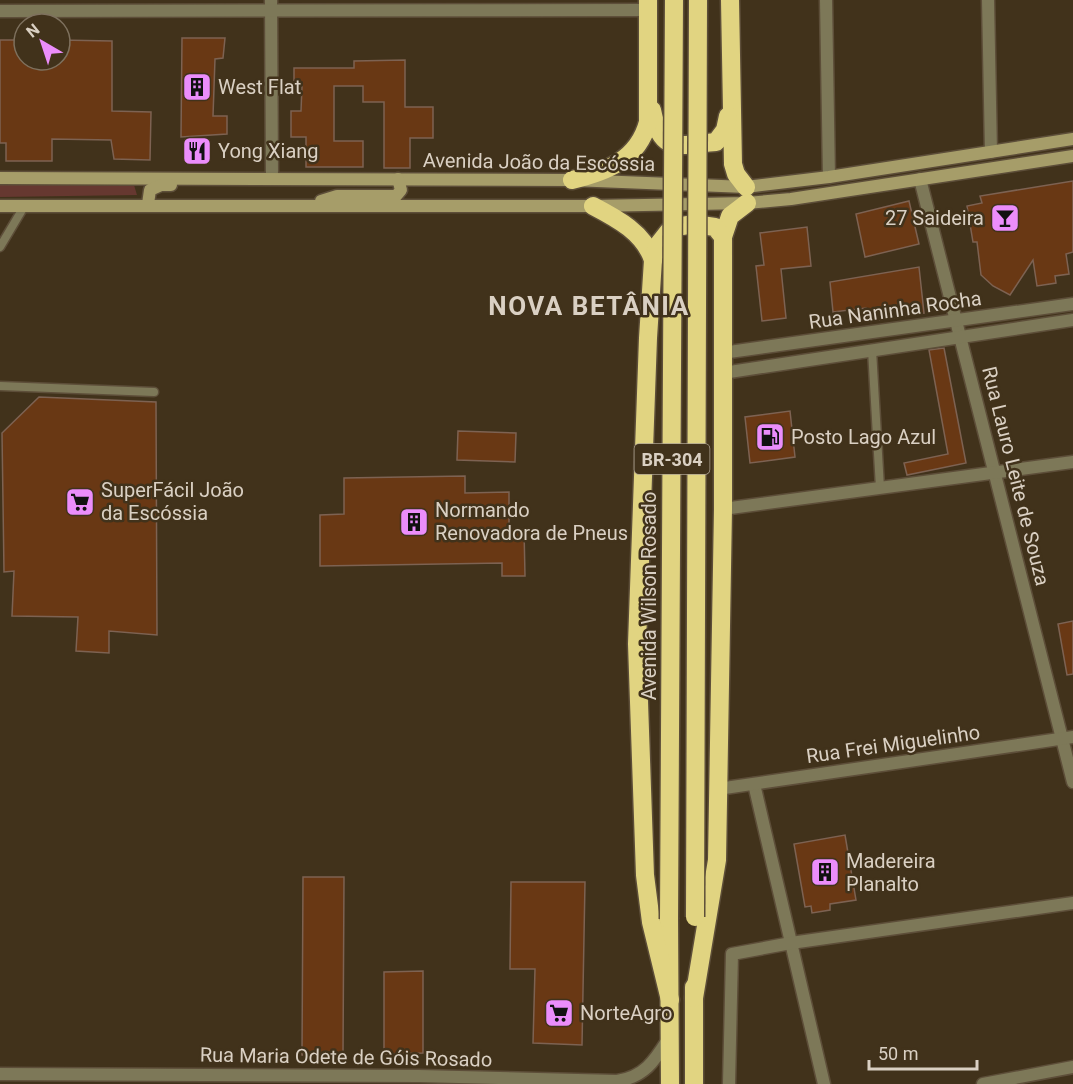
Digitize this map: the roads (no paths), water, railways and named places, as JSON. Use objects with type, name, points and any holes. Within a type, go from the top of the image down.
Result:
[{"type":"highway","name":"Avenida Wilson Rosado","points":[[670,1084],[674,0]]},
{"type":"highway","name":"BR-304","points":[[694,1084],[698,0]]},
{"type":"highway","points":[[694,998],[717,860],[723,509],[723,237],[730,216],[747,195],[733,164],[730,0]]},
{"type":"highway","points":[[572,180],[604,172],[630,154],[645,135],[648,122],[648,5]]},
{"type":"highway","points":[[648,94],[659,136],[665,142],[679,145],[716,142],[721,138],[732,98]]},
{"type":"highway","points":[[593,206],[631,229],[642,240],[653,260]]},
{"type":"highway","points":[[670,1000],[651,922],[645,875],[637,644],[653,260],[662,237],[676,227],[694,224],[715,227],[723,237]]},
{"type":"main road","name":"Avenida João da Escóssia","points":[[0,178],[572,180],[747,195],[829,177],[1073,139]]},
{"type":"main road","name":"Avenida João da Escóssia","points":[[0,206],[148,204],[593,206],[920,180],[1073,156]]},
{"type":"main road","points":[[148,204],[147,195],[154,187],[193,184],[226,178]]},
{"type":"main road","points":[[305,205],[337,196],[396,196],[401,190],[398,179]]},
{"type":"street","points":[[826,0],[829,177]]},
{"type":"street","points":[[988,0],[991,152]]},
{"type":"street","points":[[0,11],[271,6],[648,5]]},
{"type":"street","points":[[271,6],[272,178]]},
{"type":"street","name":"Rua Lauro Leite de Souza","points":[[920,180],[1068,738],[1073,782]]},
{"type":"street","name":"Rua Naninha Rocha","points":[[722,353],[1073,304]]},
{"type":"street","name":"Rua Naninha Rocha","points":[[723,373],[1073,320]]},
{"type":"street","points":[[723,509],[1073,462]]},
{"type":"street","name":"Rua Frei Miguelinho","points":[[718,789],[1068,738]]},
{"type":"street","points":[[754,784],[824,1084]]},
{"type":"street","points":[[729,1084],[732,954],[791,943],[1073,903]]},
{"type":"street","name":"Rua Maria Odete de Góis Rosado","points":[[0,1074],[626,1080],[649,1068],[671,1034]]},
{"type":"street","points":[[983,1084],[1073,1067]]},
{"type":"street","points":[[159,1084],[168,1078],[214,1080],[233,1075]]},
{"type":"street","points":[[387,1076],[416,1081],[420,1084]]},
{"type":"lane","points":[[0,246],[25,205]]},
{"type":"lane","points":[[0,233],[0,246]]},
{"type":"lane","points":[[872,350],[880,488]]},
{"type":"lane","points":[[0,386],[154,392]]},
{"type":"place","name":"West Flat","points":[[197,87]]},
{"type":"place","name":"Yong Xiang","points":[[197,151]]},
{"type":"place","name":"27 Saideira","points":[[1005,218]]},
{"type":"place","name":"Posto Lago Azul","points":[[770,437]]},
{"type":"place","name":"SuperFácil João da Escóssia","points":[[80,502]]},
{"type":"place","name":"Normando Renovadora de Pneus","points":[[414,522]]},
{"type":"place","name":"Madereira Planalto","points":[[825,872]]},
{"type":"place","name":"NorteAgro","points":[[559,1013]]},
{"type":"district","name":"NOVA BETÂNIA","points":[[589,306]]}]
